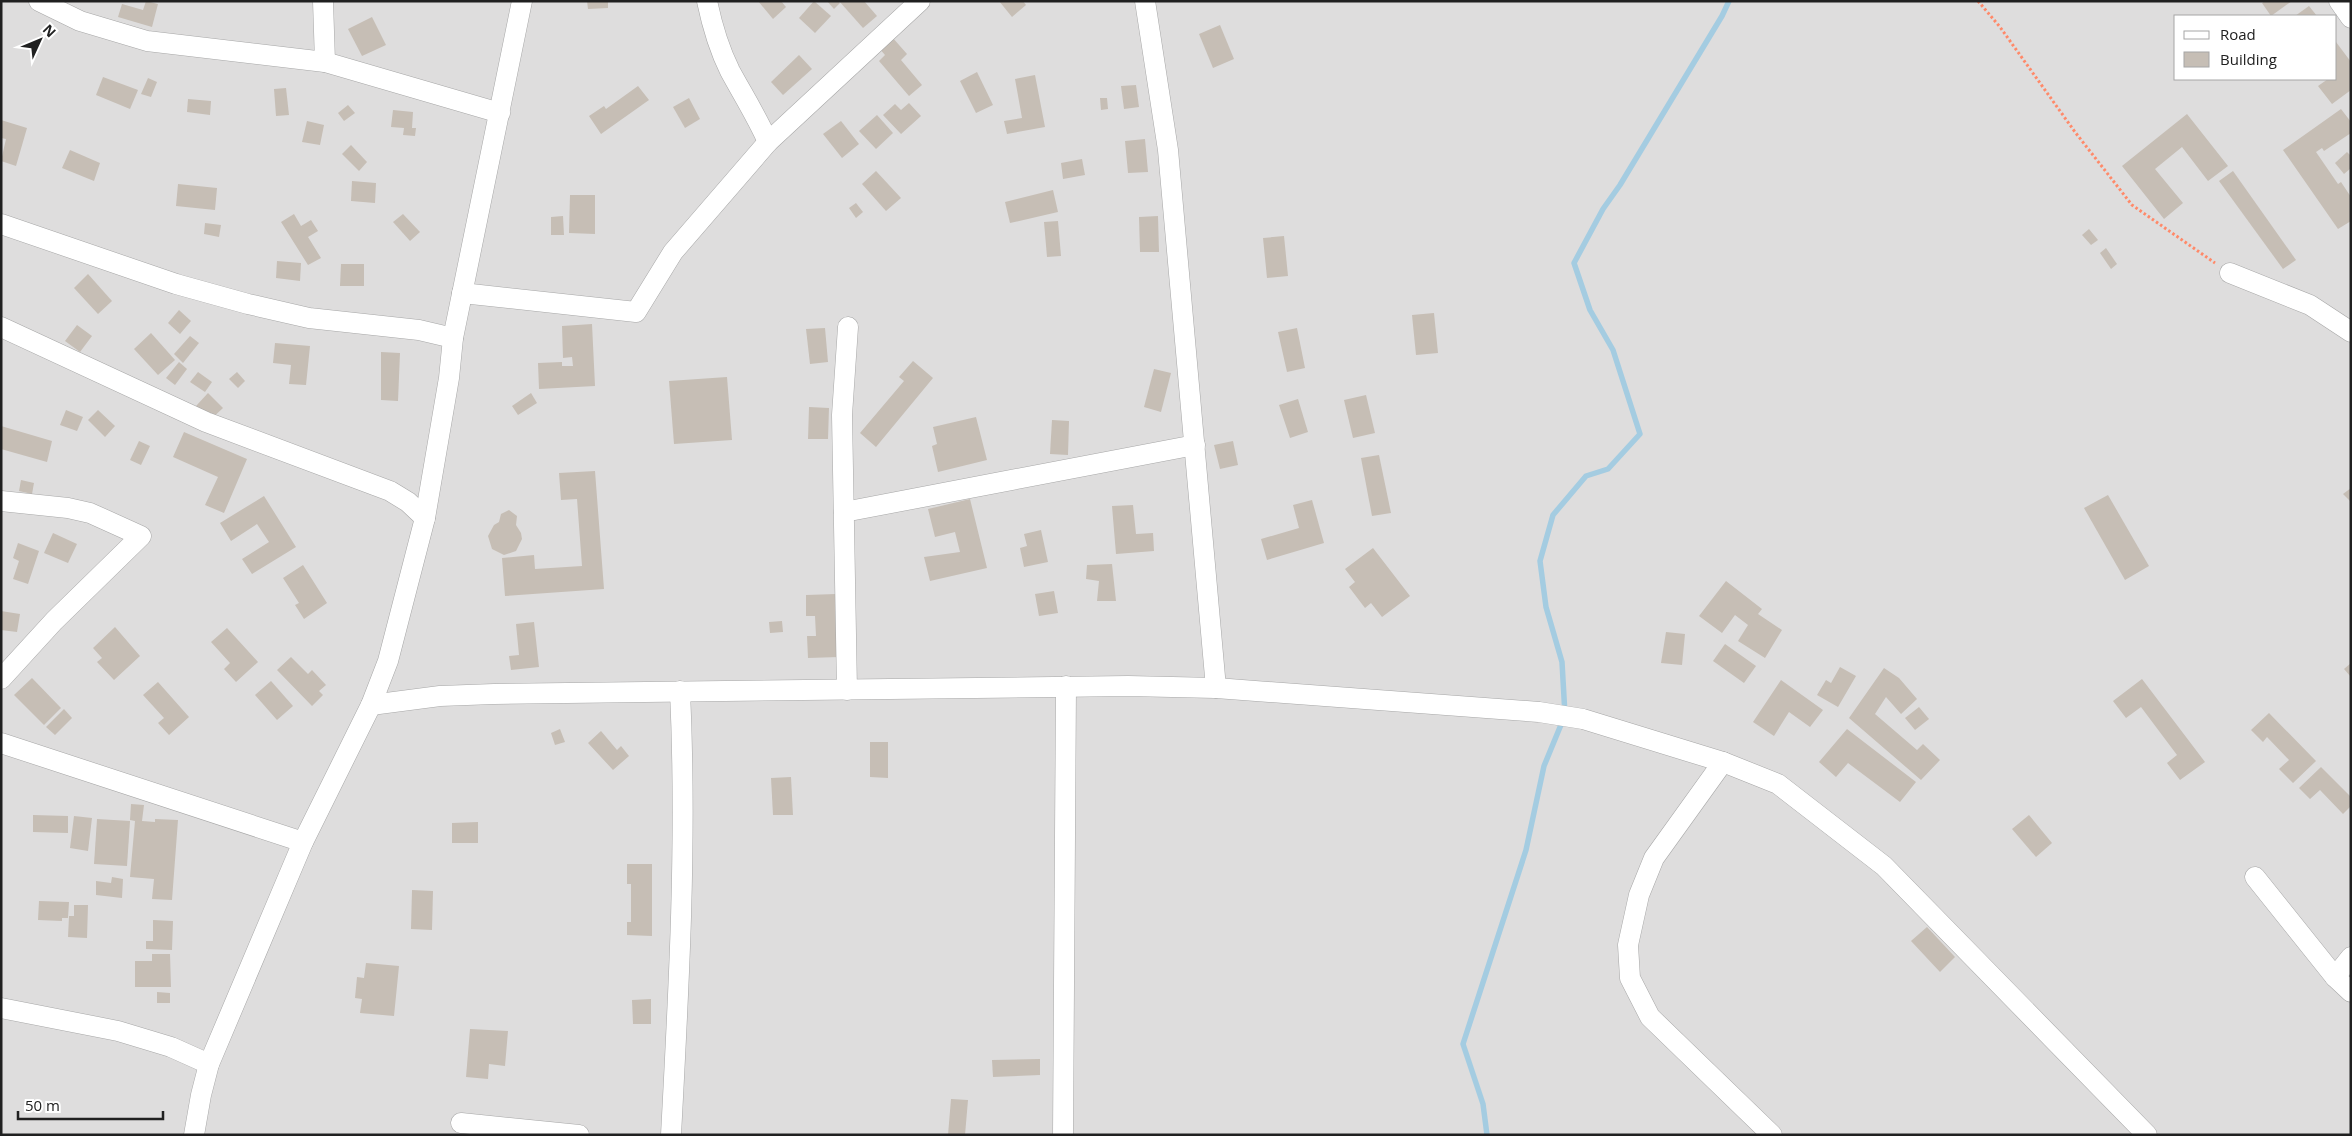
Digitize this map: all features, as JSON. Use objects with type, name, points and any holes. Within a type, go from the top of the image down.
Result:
[{"type":"street","points":[[39,1],[80,20],[147,41],[325,62],[500,113]]},
{"type":"street","points":[[323,1],[325,62]]},
{"type":"street","points":[[194,1135],[209,1064],[303,842],[371,705],[390,653],[424,518],[449,378],[453,338],[522,1]]},
{"type":"street","points":[[707,1],[713,29],[729,69],[768,142]]},
{"type":"street","points":[[462,293],[636,312],[673,252],[768,142],[920,1]]},
{"type":"street","points":[[1145,1],[1168,150],[1216,688]]},
{"type":"street","points":[[2339,1],[2351,18]]},
{"type":"street","points":[[1,224],[176,284],[248,304],[309,318],[418,330],[453,338]]},
{"type":"street","points":[[2230,273],[2310,305],[2351,332]]},
{"type":"street","points":[[1,327],[206,422],[390,491],[408,502],[424,518]]},
{"type":"street","points":[[847,690],[842,415],[848,327]]},
{"type":"street","points":[[844,512],[1194,445]]},
{"type":"street","points":[[1,501],[68,508],[90,513],[141,536],[54,621],[1,678]]},
{"type":"street","points":[[371,705],[440,696],[494,694],[1066,686],[1216,688],[1539,712],[1583,719],[1723,762],[1778,784],[1884,866],[2147,1135]]},
{"type":"street","points":[[1063,1135],[1066,686]]},
{"type":"street","points":[[671,1135],[682,903],[684,804],[680,691]]},
{"type":"street","points":[[1,743],[303,842]]},
{"type":"street","points":[[1723,762],[1654,858],[1639,895],[1628,945],[1630,978],[1650,1017],[1772,1135]]},
{"type":"street","points":[[2255,877],[2335,977],[2351,992]]},
{"type":"street","points":[[2335,977],[2351,957]]},
{"type":"street","points":[[1,1008],[118,1031],[171,1046],[209,1064]]},
{"type":"street","points":[[461,1123],[579,1135]]},
{"type":"path","points":[[1978,1],[2000,27],[2075,132],[2132,204],[2230,273]]},
{"type":"shaded area","points":[[1,1],[2351,1],[2351,1135],[1,1135]]},
{"type":"building","points":[[146,1],[158,4],[152,27],[118,17],[122,4],[143,10]]},
{"type":"building","points":[[587,1],[608,1],[608,8],[588,9]]},
{"type":"building","points":[[758,1],[781,1],[786,7],[773,19]]},
{"type":"building","points":[[814,1],[831,16],[815,33],[799,18]]},
{"type":"building","points":[[827,1],[838,1],[840,3],[834,9]]},
{"type":"building","points":[[839,1],[864,1],[877,16],[863,28]]},
{"type":"building","points":[[999,1],[1023,1],[1026,5],[1012,17]]},
{"type":"building","points":[[2265,1],[2292,1],[2272,15],[2270,15],[2262,3]]},
{"type":"building","points":[[2309,6],[2316,15],[2296,15]]},
{"type":"building","points":[[372,17],[386,45],[362,56],[348,29]]},
{"type":"building","points":[[1220,25],[1234,59],[1213,68],[1199,34]]},
{"type":"building","points":[[892,37],[907,54],[901,60],[922,85],[909,96],[879,61],[885,55],[879,48]]},
{"type":"building","points":[[2337,43],[2351,62],[2351,90],[2332,104],[2318,86],[2327,80],[2337,80]]},
{"type":"building","points":[[799,55],[812,69],[783,95],[771,82]]},
{"type":"building","points":[[977,72],[993,105],[976,113],[960,81]]},
{"type":"building","points":[[1035,75],[1045,127],[1007,134],[1004,121],[1022,118],[1015,79]]},
{"type":"building","points":[[103,77],[138,90],[130,109],[96,95]]},
{"type":"building","points":[[148,78],[157,82],[151,97],[141,94]]},
{"type":"building","points":[[1136,85],[1139,107],[1124,109],[1121,86]]},
{"type":"building","points":[[638,86],[649,100],[601,134],[589,116],[604,106],[606,109]]},
{"type":"building","points":[[286,88],[289,115],[276,116],[274,89]]},
{"type":"building","points":[[689,98],[700,119],[685,128],[673,107]]},
{"type":"building","points":[[1100,98],[1107,98],[1108,109],[1101,110]]},
{"type":"building","points":[[188,99],[211,101],[210,115],[187,112]]},
{"type":"building","points":[[909,103],[921,116],[901,134],[883,115],[895,104],[901,110]]},
{"type":"building","points":[[348,105],[355,113],[344,121],[338,113]]},
{"type":"building","points":[[2341,109],[2351,122],[2351,133],[2324,151],[2322,148],[2316,152],[2338,184],[2341,182],[2351,197],[2351,221],[2338,229],[2283,150]]},
{"type":"building","points":[[393,110],[413,112],[412,128],[416,128],[415,136],[403,135],[404,128],[391,127]]},
{"type":"building","points":[[2187,114],[2228,166],[2208,181],[2182,147],[2155,169],[2183,203],[2164,219],[2122,166]]},
{"type":"building","points":[[877,115],[893,133],[876,149],[859,131]]},
{"type":"building","points":[[1,120],[27,128],[16,166],[1,161],[6,139],[1,138]]},
{"type":"building","points":[[307,121],[324,125],[320,145],[302,142]]},
{"type":"building","points":[[841,121],[859,144],[842,158],[823,134]]},
{"type":"building","points":[[1145,139],[1148,172],[1128,173],[1125,141]]},
{"type":"building","points":[[351,145],[367,162],[359,171],[342,154]]},
{"type":"building","points":[[70,150],[100,163],[94,181],[62,168]]},
{"type":"building","points":[[2347,152],[2351,156],[2351,168],[2344,174],[2335,163]]},
{"type":"building","points":[[1082,159],[1085,175],[1063,179],[1061,163]]},
{"type":"building","points":[[876,171],[901,198],[886,211],[862,184]]},
{"type":"building","points":[[2233,171],[2296,260],[2283,269],[2219,181]]},
{"type":"building","points":[[352,181],[376,183],[375,203],[351,201]]},
{"type":"building","points":[[178,184],[217,188],[215,210],[176,206]]},
{"type":"building","points":[[1053,190],[1058,212],[1010,223],[1005,202]]},
{"type":"building","points":[[570,195],[595,195],[595,234],[569,233]]},
{"type":"building","points":[[856,203],[863,212],[856,218],[849,208]]},
{"type":"building","points":[[294,214],[301,226],[311,220],[318,231],[308,237],[321,258],[308,265],[281,222]]},
{"type":"building","points":[[403,214],[420,232],[410,241],[393,222]]},
{"type":"building","points":[[563,216],[564,235],[551,235],[551,217]]},
{"type":"building","points":[[1158,216],[1159,252],[1140,252],[1139,217]]},
{"type":"building","points":[[1058,221],[1061,256],[1047,257],[1044,222]]},
{"type":"building","points":[[205,223],[221,225],[219,237],[204,234]]},
{"type":"building","points":[[2089,229],[2098,240],[2091,245],[2082,235]]},
{"type":"building","points":[[1284,236],[1288,276],[1267,278],[1263,238]]},
{"type":"building","points":[[2106,248],[2117,264],[2111,269],[2100,253]]},
{"type":"building","points":[[277,261],[301,263],[300,281],[276,278]]},
{"type":"building","points":[[341,264],[364,264],[364,286],[340,286]]},
{"type":"building","points":[[88,274],[112,301],[98,314],[74,288]]},
{"type":"building","points":[[179,310],[191,321],[180,334],[168,323]]},
{"type":"building","points":[[1434,313],[1438,353],[1416,355],[1412,315]]},
{"type":"building","points":[[592,324],[595,386],[539,389],[538,363],[562,362],[562,366],[573,366],[572,357],[563,358],[562,326]]},
{"type":"building","points":[[77,325],[92,336],[80,352],[65,341]]},
{"type":"building","points":[[825,328],[828,362],[810,364],[806,329]]},
{"type":"building","points":[[1297,328],[1305,368],[1287,372],[1278,332]]},
{"type":"building","points":[[151,333],[175,360],[158,375],[134,349]]},
{"type":"building","points":[[190,336],[199,343],[183,363],[174,354]]},
{"type":"building","points":[[275,343],[310,346],[306,385],[289,384],[291,365],[273,363]]},
{"type":"building","points":[[381,352],[400,353],[398,401],[381,400]]},
{"type":"building","points":[[913,361],[933,378],[876,447],[860,433],[904,381],[899,377]]},
{"type":"building","points":[[179,362],[187,369],[175,385],[166,378]]},
{"type":"building","points":[[1154,369],[1171,373],[1161,412],[1144,407]]},
{"type":"building","points":[[198,372],[212,382],[205,392],[190,382]]},
{"type":"building","points":[[237,372],[245,381],[238,388],[229,379]]},
{"type":"building","points":[[727,377],[732,440],[674,444],[669,381]]},
{"type":"building","points":[[208,393],[223,408],[209,421],[196,406]]},
{"type":"building","points":[[531,393],[537,403],[518,415],[512,406]]},
{"type":"building","points":[[1366,395],[1375,433],[1353,438],[1344,400]]},
{"type":"building","points":[[1298,399],[1308,432],[1290,438],[1279,405]]},
{"type":"building","points":[[809,407],[829,408],[828,439],[808,439]]},
{"type":"building","points":[[66,410],[83,417],[77,431],[60,425]]},
{"type":"building","points":[[98,410],[115,426],[105,437],[88,420]]},
{"type":"building","points":[[976,417],[987,460],[938,472],[932,446],[937,444],[933,427]]},
{"type":"building","points":[[1052,420],[1069,421],[1068,455],[1050,454]]},
{"type":"building","points":[[1,426],[52,441],[47,462],[1,449]]},
{"type":"building","points":[[184,432],[247,459],[224,513],[205,505],[218,477],[173,457]]},
{"type":"building","points":[[139,441],[150,446],[141,465],[130,460]]},
{"type":"building","points":[[1233,441],[1238,465],[1220,469],[1214,445]]},
{"type":"building","points":[[1379,455],[1391,513],[1372,516],[1361,458]]},
{"type":"building","points":[[595,471],[604,589],[505,596],[502,558],[534,555],[535,569],[582,566],[577,499],[561,500],[559,473]]},
{"type":"building","points":[[21,480],[34,483],[32,494],[19,491]]},
{"type":"building","points":[[2351,488],[2351,502],[2343,494]]},
{"type":"building","points":[[2108,495],[2149,566],[2125,580],[2084,508]]},
{"type":"building","points":[[264,496],[296,547],[252,574],[242,559],[269,542],[257,524],[231,541],[220,523]]},
{"type":"building","points":[[970,499],[987,568],[930,581],[924,557],[960,552],[955,532],[935,537],[928,509]]},
{"type":"building","points":[[1312,500],[1324,543],[1267,560],[1261,539],[1299,528],[1293,505]]},
{"type":"building","points":[[1133,505],[1136,534],[1153,533],[1154,551],[1116,554],[1112,506]]},
{"type":"building","points":[[509,510],[517,516],[516,525],[522,539],[516,551],[504,555],[492,549],[488,536],[494,525],[499,522],[501,514]]},
{"type":"building","points":[[1041,530],[1048,562],[1024,567],[1020,548],[1027,546],[1024,534]]},
{"type":"building","points":[[53,533],[77,544],[68,563],[44,553]]},
{"type":"building","points":[[18,543],[39,551],[28,584],[13,579],[19,561],[13,558]]},
{"type":"building","points":[[1373,548],[1410,596],[1382,617],[1371,603],[1365,608],[1349,587],[1355,582],[1345,569]]},
{"type":"building","points":[[1112,564],[1116,601],[1097,601],[1099,581],[1086,579],[1087,565]]},
{"type":"building","points":[[303,565],[327,603],[304,619],[295,605],[299,603],[283,578]]},
{"type":"building","points":[[1726,581],[1762,609],[1758,614],[1782,630],[1765,658],[1738,641],[1748,625],[1735,615],[1722,633],[1699,616]]},
{"type":"building","points":[[1054,591],[1058,613],[1039,616],[1035,594]]},
{"type":"building","points":[[836,594],[839,657],[808,658],[807,636],[816,636],[815,616],[806,616],[806,595]]},
{"type":"building","points":[[1,611],[20,614],[17,632],[1,630]]},
{"type":"building","points":[[782,621],[783,632],[770,633],[769,622]]},
{"type":"building","points":[[534,622],[539,667],[511,670],[509,656],[519,655],[516,624]]},
{"type":"building","points":[[115,627],[140,656],[114,680],[97,662],[102,658],[93,648]]},
{"type":"building","points":[[227,628],[258,662],[236,682],[224,669],[230,663],[211,642]]},
{"type":"building","points":[[1666,632],[1685,634],[1682,665],[1661,663]]},
{"type":"building","points":[[1725,644],[1756,666],[1744,683],[1713,661]]},
{"type":"building","points":[[291,657],[308,674],[312,670],[326,685],[319,691],[323,695],[312,706],[277,670]]},
{"type":"building","points":[[2351,663],[2351,677],[2344,669]]},
{"type":"building","points":[[1840,667],[1856,676],[1838,707],[1817,695],[1826,680],[1831,683]]},
{"type":"building","points":[[1884,668],[1899,678],[1917,699],[1901,714],[1886,697],[1875,714],[1917,750],[1923,744],[1940,760],[1921,780],[1849,718]]},
{"type":"building","points":[[32,678],[61,708],[44,725],[14,695]]},
{"type":"building","points":[[2142,679],[2205,762],[2180,780],[2167,763],[2177,755],[2141,707],[2126,718],[2113,701]]},
{"type":"building","points":[[1781,680],[1823,710],[1810,727],[1789,712],[1774,736],[1753,722]]},
{"type":"building","points":[[271,681],[293,706],[277,720],[255,695]]},
{"type":"building","points":[[158,682],[189,717],[169,735],[158,723],[164,718],[143,695]]},
{"type":"building","points":[[1919,707],[1929,719],[1915,730],[1905,718]]},
{"type":"building","points":[[64,709],[72,718],[55,735],[46,727]]},
{"type":"building","points":[[2269,713],[2316,761],[2293,783],[2279,769],[2289,760],[2267,737],[2263,742],[2251,730]]},
{"type":"building","points":[[560,729],[565,742],[555,745],[551,733]]},
{"type":"building","points":[[1847,729],[1916,782],[1900,802],[1848,763],[1836,777],[1819,762]]},
{"type":"building","points":[[601,731],[617,750],[621,746],[629,756],[613,770],[588,743]]},
{"type":"building","points":[[870,742],[888,742],[888,778],[870,777]]},
{"type":"building","points":[[2321,767],[2351,797],[2351,806],[2343,814],[2320,790],[2310,799],[2299,788]]},
{"type":"building","points":[[791,777],[793,815],[773,815],[771,778]]},
{"type":"building","points":[[131,804],[144,805],[142,821],[155,822],[155,819],[178,820],[172,900],[152,899],[154,879],[130,877],[135,821],[130,820]]},
{"type":"building","points":[[33,815],[68,816],[68,833],[33,832]]},
{"type":"building","points":[[2029,815],[2052,843],[2036,857],[2012,829]]},
{"type":"building","points":[[74,816],[92,818],[88,851],[70,848]]},
{"type":"building","points":[[97,819],[130,821],[127,866],[94,864]]},
{"type":"building","points":[[478,822],[478,843],[452,843],[452,823]]},
{"type":"building","points":[[627,864],[652,864],[652,936],[627,935],[627,922],[631,922],[631,884],[627,884]]},
{"type":"building","points":[[112,877],[123,879],[122,898],[96,895],[96,881],[111,883]]},
{"type":"building","points":[[412,890],[433,891],[432,930],[411,929]]},
{"type":"building","points":[[39,901],[69,902],[68,918],[62,918],[62,921],[38,920]]},
{"type":"building","points":[[74,905],[88,905],[87,938],[68,937],[69,916],[74,916]]},
{"type":"building","points":[[153,920],[173,921],[172,950],[146,949],[146,941],[153,941]]},
{"type":"building","points":[[1927,927],[1955,957],[1940,972],[1911,941]]},
{"type":"building","points":[[152,954],[170,954],[171,987],[135,987],[135,961],[152,961]]},
{"type":"building","points":[[366,963],[399,966],[394,1016],[360,1013],[362,999],[355,998],[357,977],[364,978]]},
{"type":"building","points":[[157,992],[170,993],[170,1003],[157,1003]]},
{"type":"building","points":[[651,999],[651,1024],[633,1024],[632,1000]]},
{"type":"building","points":[[470,1029],[508,1031],[505,1066],[489,1064],[488,1079],[466,1077]]},
{"type":"building","points":[[1040,1059],[1040,1075],[993,1077],[992,1060]]},
{"type":"building","points":[[951,1099],[968,1100],[965,1135],[948,1135]]},
{"type":"waterway","points":[[1487,1135],[1483,1104],[1463,1044],[1526,850],[1544,766],[1565,715],[1562,662],[1546,607],[1540,561],[1553,515],[1586,476],[1608,469],[1640,434],[1613,350],[1590,310],[1574,263],[1603,209],[1620,185],[1722,16],[1729,1]]}]
